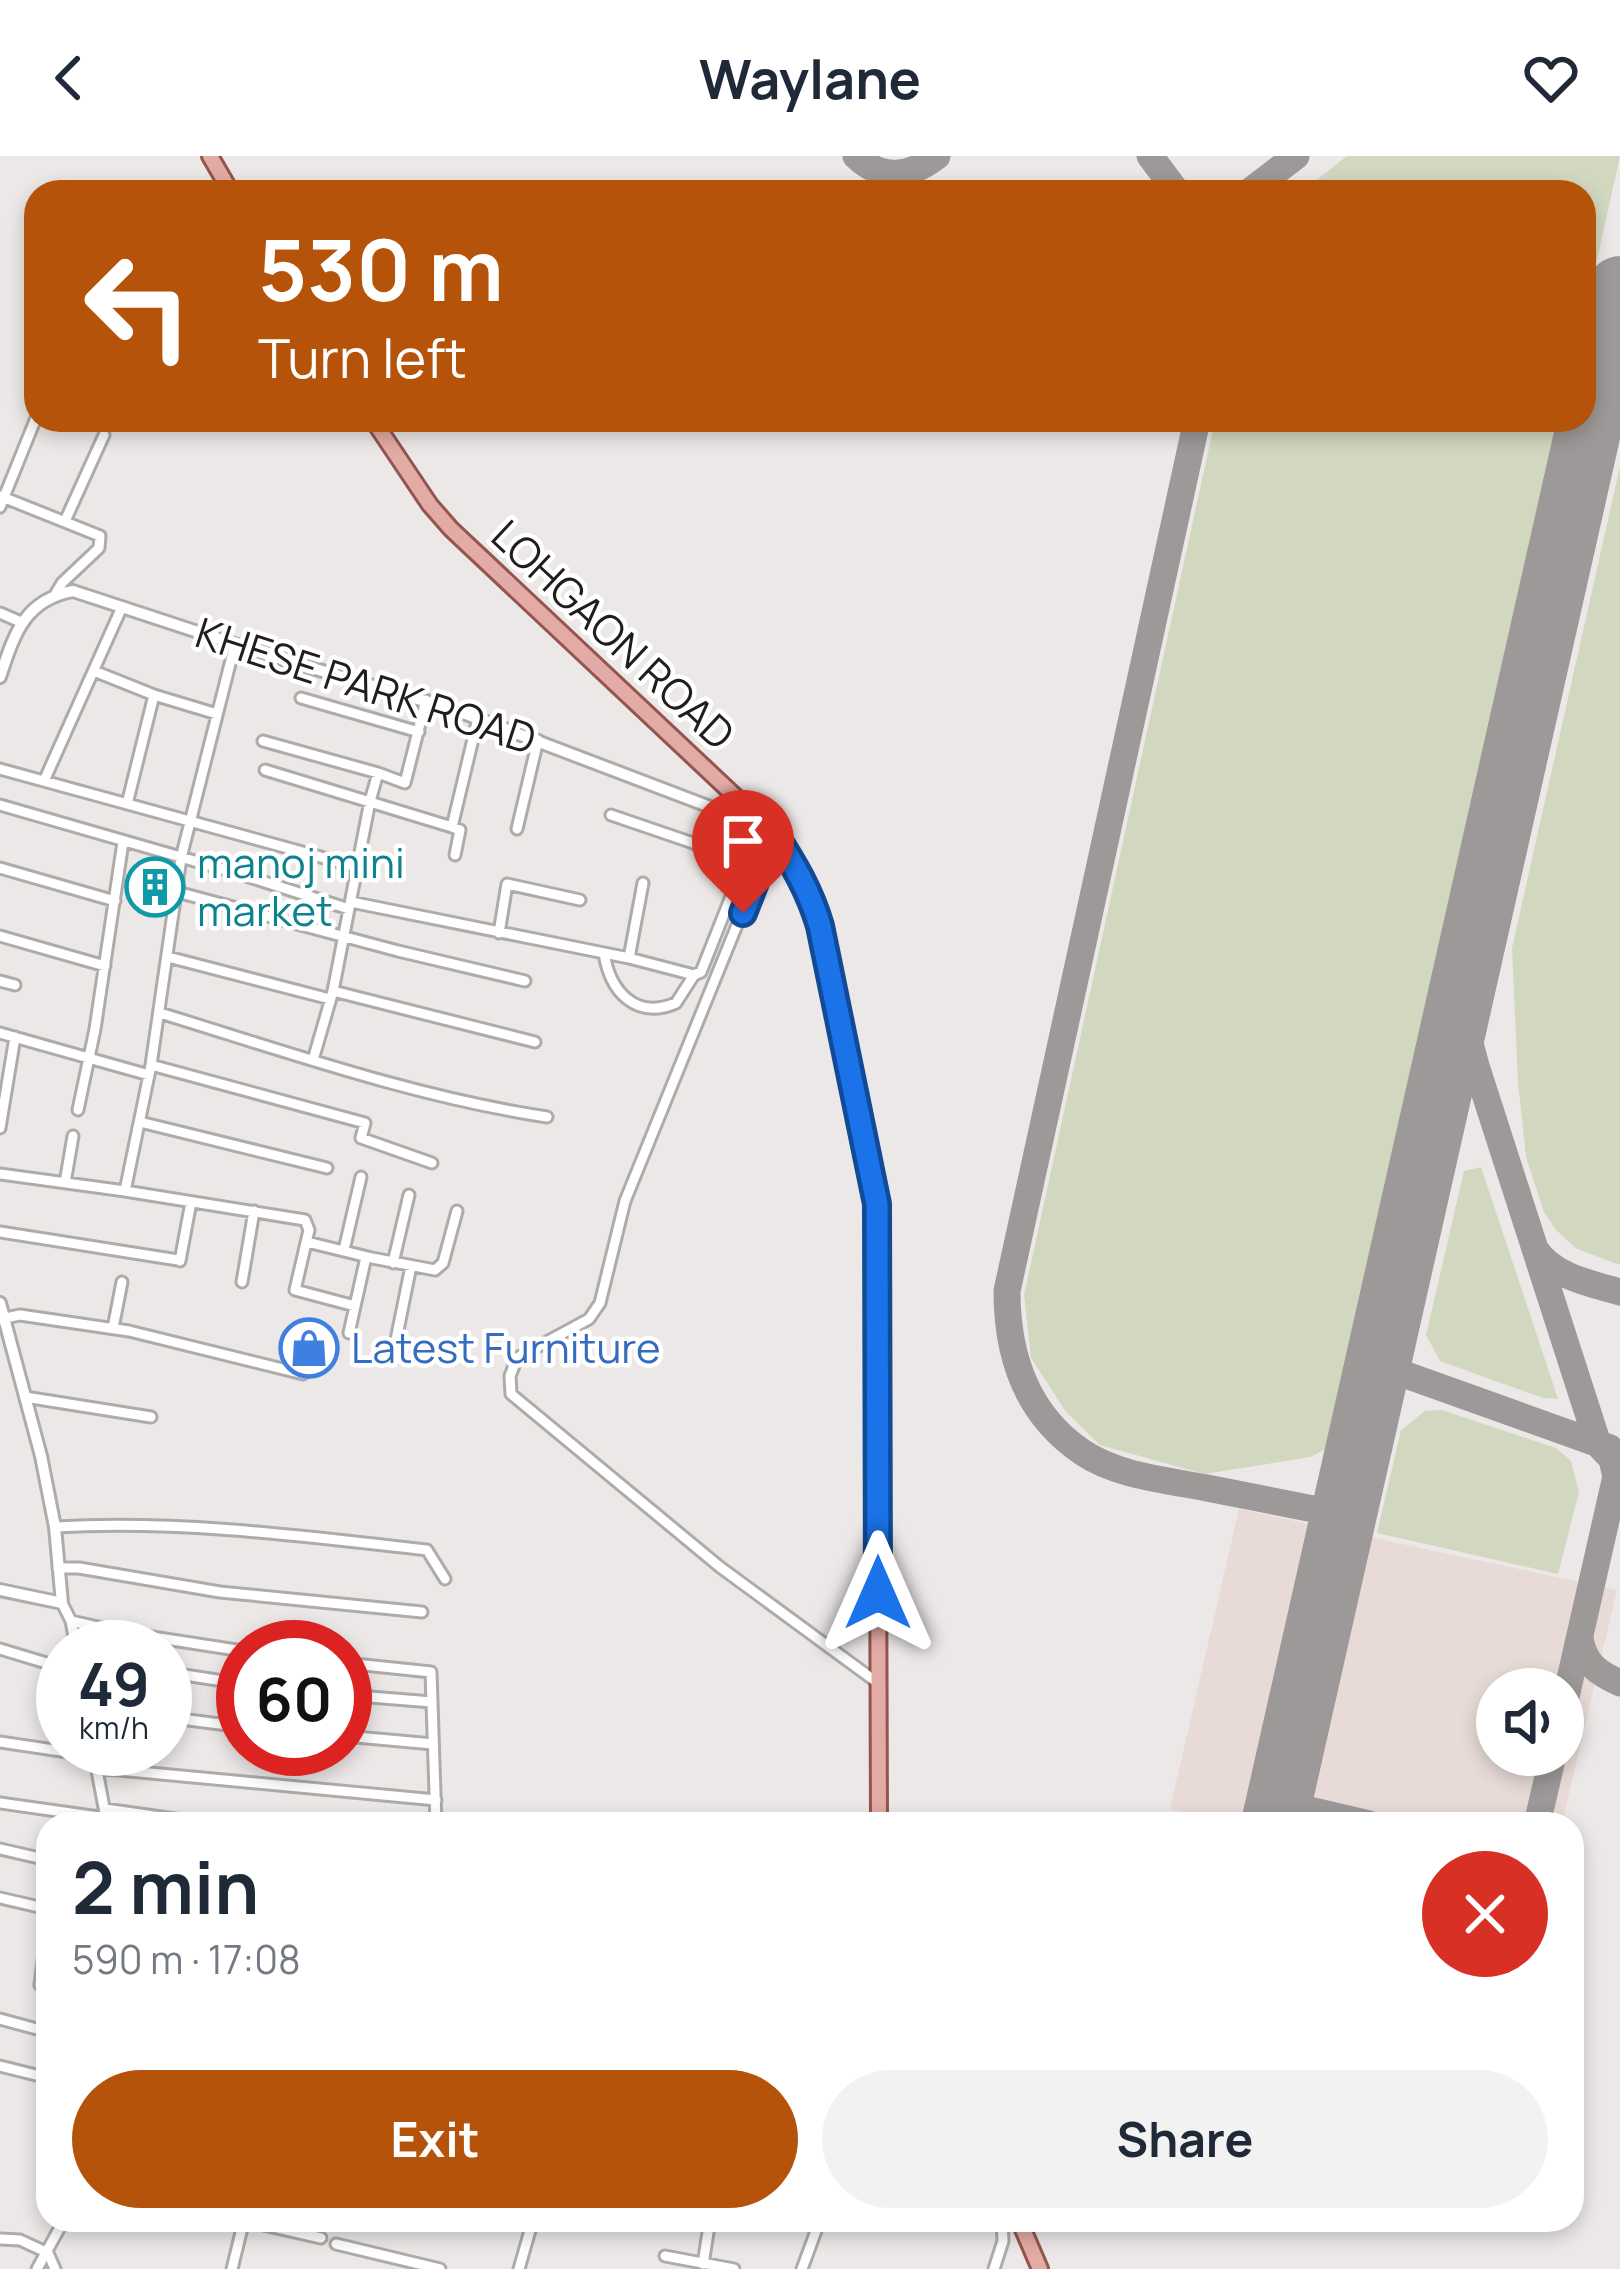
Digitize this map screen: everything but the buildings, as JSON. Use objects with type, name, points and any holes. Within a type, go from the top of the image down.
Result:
[{"type":"main road","name":"LOHGAON ROAD","points":[[381,432],[451,529],[768,830],[798,870],[813,903],[877,1204],[879,1812]]},
{"type":"main road","points":[[1024,2232],[1040,2269]]},
{"type":"street","points":[[0,677],[14,637],[36,605],[56,593],[102,542],[100,536],[65,521],[1,500],[30,432]]},
{"type":"street","points":[[65,521],[104,435]]},
{"type":"street","name":"KHESE PARK ROAD","points":[[56,593],[73,591],[426,700],[768,830]]},
{"type":"street","points":[[44,781],[122,607]]},
{"type":"street","points":[[0,614],[23,623]]},
{"type":"street","points":[[125,1190],[160,1013],[189,821],[235,644]]},
{"type":"street","points":[[94,670],[217,714]]},
{"type":"street","points":[[127,804],[154,695]]},
{"type":"street","points":[[301,698],[419,732]]},
{"type":"street","points":[[263,741],[405,783],[426,700]]},
{"type":"street","points":[[452,826],[478,718]]},
{"type":"street","points":[[517,829],[538,740]]},
{"type":"street","points":[[0,769],[357,867]]},
{"type":"street","points":[[265,770],[452,826],[460,830],[454,855]]},
{"type":"street","points":[[313,1060],[332,995],[379,773]]},
{"type":"street","points":[[0,805],[350,906],[629,958],[694,975],[701,973],[742,866],[768,830]]},
{"type":"street","points":[[611,815],[693,843],[742,866]]},
{"type":"street","points":[[768,830],[626,1201],[600,1303],[590,1318],[517,1358],[509,1386],[559,1436],[720,1567],[878,1683]]},
{"type":"street","points":[[78,1110],[123,842]]},
{"type":"street","points":[[0,868],[115,901]]},
{"type":"street","points":[[629,958],[643,883]]},
{"type":"street","points":[[499,933],[507,884],[580,900]]},
{"type":"street","points":[[177,892],[525,981]]},
{"type":"street","points":[[0,936],[105,966]]},
{"type":"street","points":[[604,953],[608,975],[640,1008],[676,1003],[694,975]]},
{"type":"street","points":[[168,957],[535,1042]]},
{"type":"street","points":[[0,981],[16,985]]},
{"type":"street","points":[[160,1013],[313,1060],[492,1108],[547,1117]]},
{"type":"street","points":[[0,1034],[365,1123],[361,1138],[433,1163]]},
{"type":"street","points":[[0,1129],[15,1037]]},
{"type":"street","points":[[140,1122],[327,1168]]},
{"type":"street","points":[[65,1183],[73,1136]]},
{"type":"street","points":[[0,1174],[305,1220],[309,1231],[295,1290],[355,1306]]},
{"type":"street","points":[[344,1250],[361,1177]]},
{"type":"street","points":[[394,1263],[409,1195]]},
{"type":"street","points":[[0,1232],[179,1261],[190,1202]]},
{"type":"street","points":[[242,1282],[254,1210]]},
{"type":"street","points":[[307,1242],[428,1270],[440,1268],[457,1211]]},
{"type":"street","points":[[349,1333],[366,1257]]},
{"type":"street","points":[[396,1340],[411,1266]]},
{"type":"street","points":[[112,1328],[122,1282]]},
{"type":"street","points":[[0,1303],[41,1456],[55,1526],[62,1603],[70,1620]]},
{"type":"street","points":[[2,1318],[20,1315],[112,1328],[303,1374],[313,1332]]},
{"type":"street","points":[[25,1397],[151,1417]]},
{"type":"street","points":[[55,1526],[195,1527],[427,1550],[445,1579]]},
{"type":"street","points":[[58,1568],[220,1592],[422,1612]]},
{"type":"street","points":[[0,1590],[62,1603]]},
{"type":"street","points":[[0,1649],[36,1659]]},
{"type":"street","points":[[372,1666],[431,1672],[436,1812]]},
{"type":"street","points":[[372,1697],[432,1702]]},
{"type":"street","points":[[372,1738],[433,1744]]},
{"type":"street","points":[[0,1742],[36,1748]]},
{"type":"street","points":[[192,1770],[436,1800]]},
{"type":"street","points":[[98,1776],[105,1812]]},
{"type":"street","points":[[0,1803],[68,1812]]},
{"type":"street","points":[[0,1850],[36,1858]]},
{"type":"street","points":[[0,1898],[36,1906]]},
{"type":"street","points":[[0,2019],[36,2029]]},
{"type":"street","points":[[0,2066],[36,2075]]},
{"type":"street","points":[[37,2269],[58,2232]]},
{"type":"street","points":[[232,2269],[240,2232]]},
{"type":"street","points":[[295,2232],[321,2238]]},
{"type":"street","points":[[519,2269],[530,2232]]},
{"type":"street","points":[[702,2266],[708,2232]]},
{"type":"street","points":[[802,2269],[816,2232]]},
{"type":"street","points":[[994,2269],[1003,2232]]},
{"type":"street","points":[[0,2240],[20,2240],[47,2253],[55,2269]]},
{"type":"street","points":[[336,2244],[440,2269]]},
{"type":"street","points":[[665,2257],[734,2269]]},
{"type":"shaded area","points":[[1239,1509],[1617,1590],[1584,1730],[1584,1668],[1476,1668],[1476,1776],[1573,1776],[1565,1812],[1170,1809]]},
{"type":"green space","points":[[1347,156],[1620,156],[1596,265],[1596,180],[1316,180]]},
{"type":"green space","points":[[1212,432],[1558,432],[1333,1445],[1311,1457],[1204,1474],[1100,1445],[1066,1412],[1031,1358],[1024,1295]]},
{"type":"green space","points":[[1620,466],[1620,1265],[1577,1249],[1544,1212],[1526,1157],[1512,948]]},
{"type":"green space","points":[[1481,1167],[1558,1399],[1543,1398],[1440,1361],[1426,1335],[1464,1171]]},
{"type":"green space","points":[[1442,1410],[1556,1448],[1571,1461],[1579,1492],[1558,1574],[1377,1533],[1401,1430],[1425,1411]]},
{"type":"taxiway","points":[[856,156],[886,173],[906,172],[937,156]]},
{"type":"taxiway","points":[[1150,156],[1168,180]]},
{"type":"taxiway","points":[[1265,180],[1296,156]]},
{"type":"taxiway","points":[[1194,432],[1007,1291],[1011,1338],[1024,1382],[1047,1420],[1096,1460],[1143,1476],[1344,1515]]},
{"type":"taxiway","points":[[1459,1002],[1598,1444],[1612,1459],[1616,1477]]},
{"type":"taxiway","points":[[1441,1084],[1456,1071],[1476,1066]]},
{"type":"taxiway","points":[[1535,1249],[1562,1273],[1620,1292]]},
{"type":"taxiway","points":[[1378,1365],[1610,1448]]},
{"type":"taxiway","points":[[1573,1668],[1619,1463]]},
{"type":"taxiway","points":[[1580,1638],[1593,1666],[1620,1683]]},
{"type":"taxiway","points":[[1540,1812],[1548,1776]]},
{"type":"taxiway","points":[[1279,1803],[1318,1812]]},
{"type":"runway","points":[[1596,395],[1620,289]]},
{"type":"runway","points":[[1277,1812],[1588,432]]},
{"type":"place","name":"manoj mini market","points":[[155,887]]},
{"type":"place","name":"Latest Furniture","points":[[309,1348]]},
{"type":"route","points":[[743,913],[774,834],[798,870],[820,926],[877,1204],[878,1593]]}]
